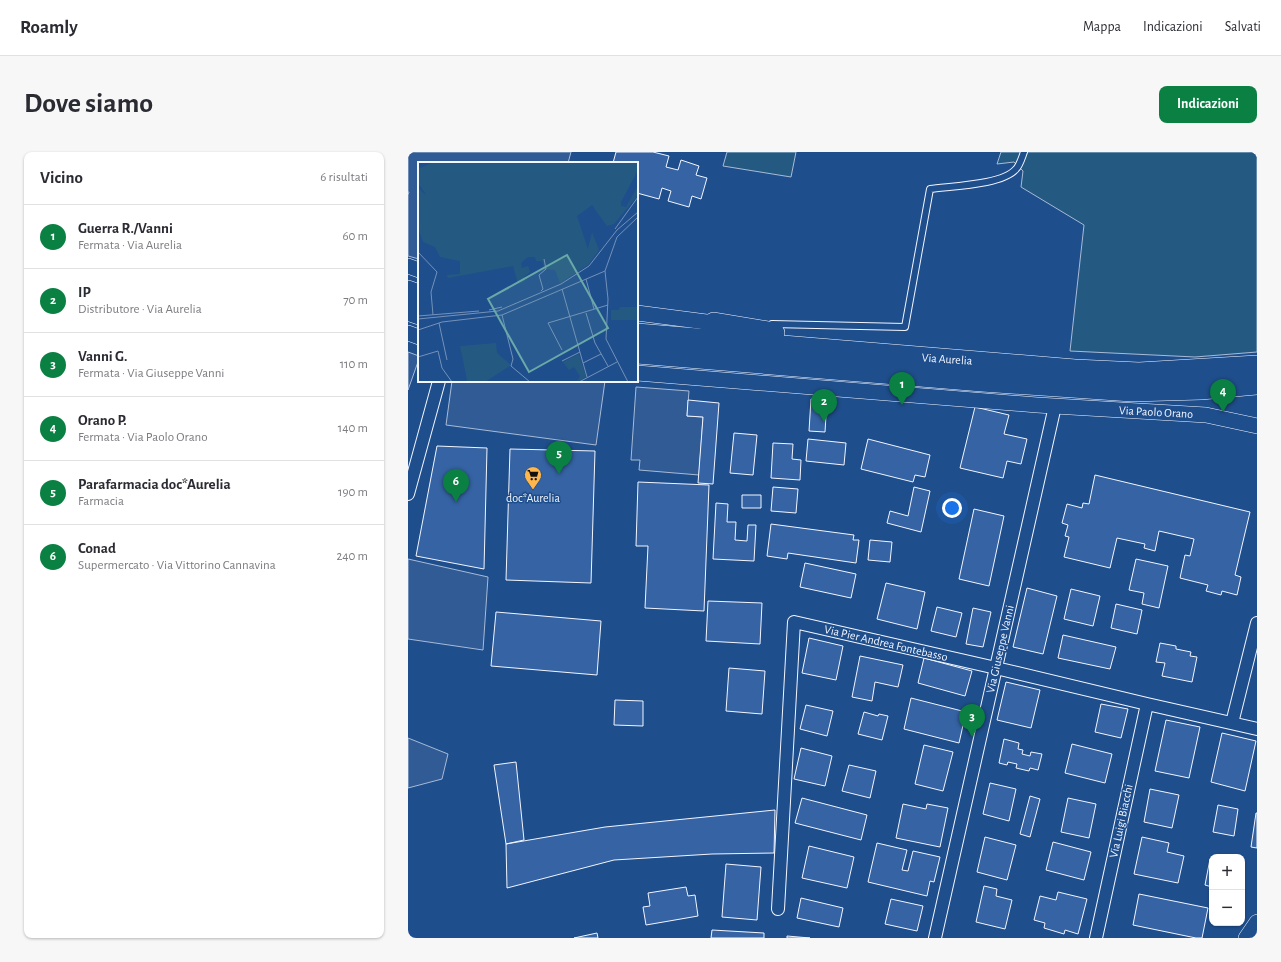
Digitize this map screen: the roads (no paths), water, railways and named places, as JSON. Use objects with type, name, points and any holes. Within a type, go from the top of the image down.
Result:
[{"type":"highway","points":[[408,291],[418,295]]},
{"type":"highway","points":[[408,310],[418,314]]},
{"type":"highway","points":[[714,323],[819,341],[854,351]]},
{"type":"highway","name":"Via Aurelia","points":[[638,334],[1074,370],[1139,373],[1257,366]]},
{"type":"highway","name":"Via Aurelia","points":[[638,353],[982,381],[1132,391],[1201,389],[1257,384]]},
{"type":"street","points":[[408,266],[418,270]]},
{"type":"street","points":[[638,313],[714,323]]},
{"type":"street","points":[[408,333],[418,337]]},
{"type":"street","points":[[638,373],[1054,406]]},
{"type":"street","points":[[408,494],[439,382]]},
{"type":"street","name":"Via Paolo Orano","points":[[1054,406],[1206,415],[1257,426]]},
{"type":"street","name":"Via Giuseppe Vanni","points":[[935,938],[1054,406]]},
{"type":"street","name":"Via Pier Andrea Fontebasso","points":[[778,909],[794,622],[1257,729]]},
{"type":"street","points":[[1232,723],[1257,623]]},
{"type":"street","name":"Via Luigi Biacchi","points":[[1096,938],[1147,704]]},
{"type":"street","points":[[1246,938],[1257,922]]},
{"type":"lane","points":[[714,323],[905,327],[930,189],[995,181],[1007,176],[1017,169],[1024,152]]},
{"type":"place","name":"Guerra R./Vanni","points":[[902,405]]},
{"type":"place","name":"Orano P.","points":[[1223,412]]},
{"type":"place","name":"IP","points":[[824,422]]},
{"type":"place","name":"Parafarmacia doc*Aurelia","points":[[559,474]]},
{"type":"place","name":"doc*Aurelia","points":[[533,490]]},
{"type":"place","name":"Conad","points":[[456,502]]},
{"type":"place","name":"Vanni G.","points":[[972,737]]}]
